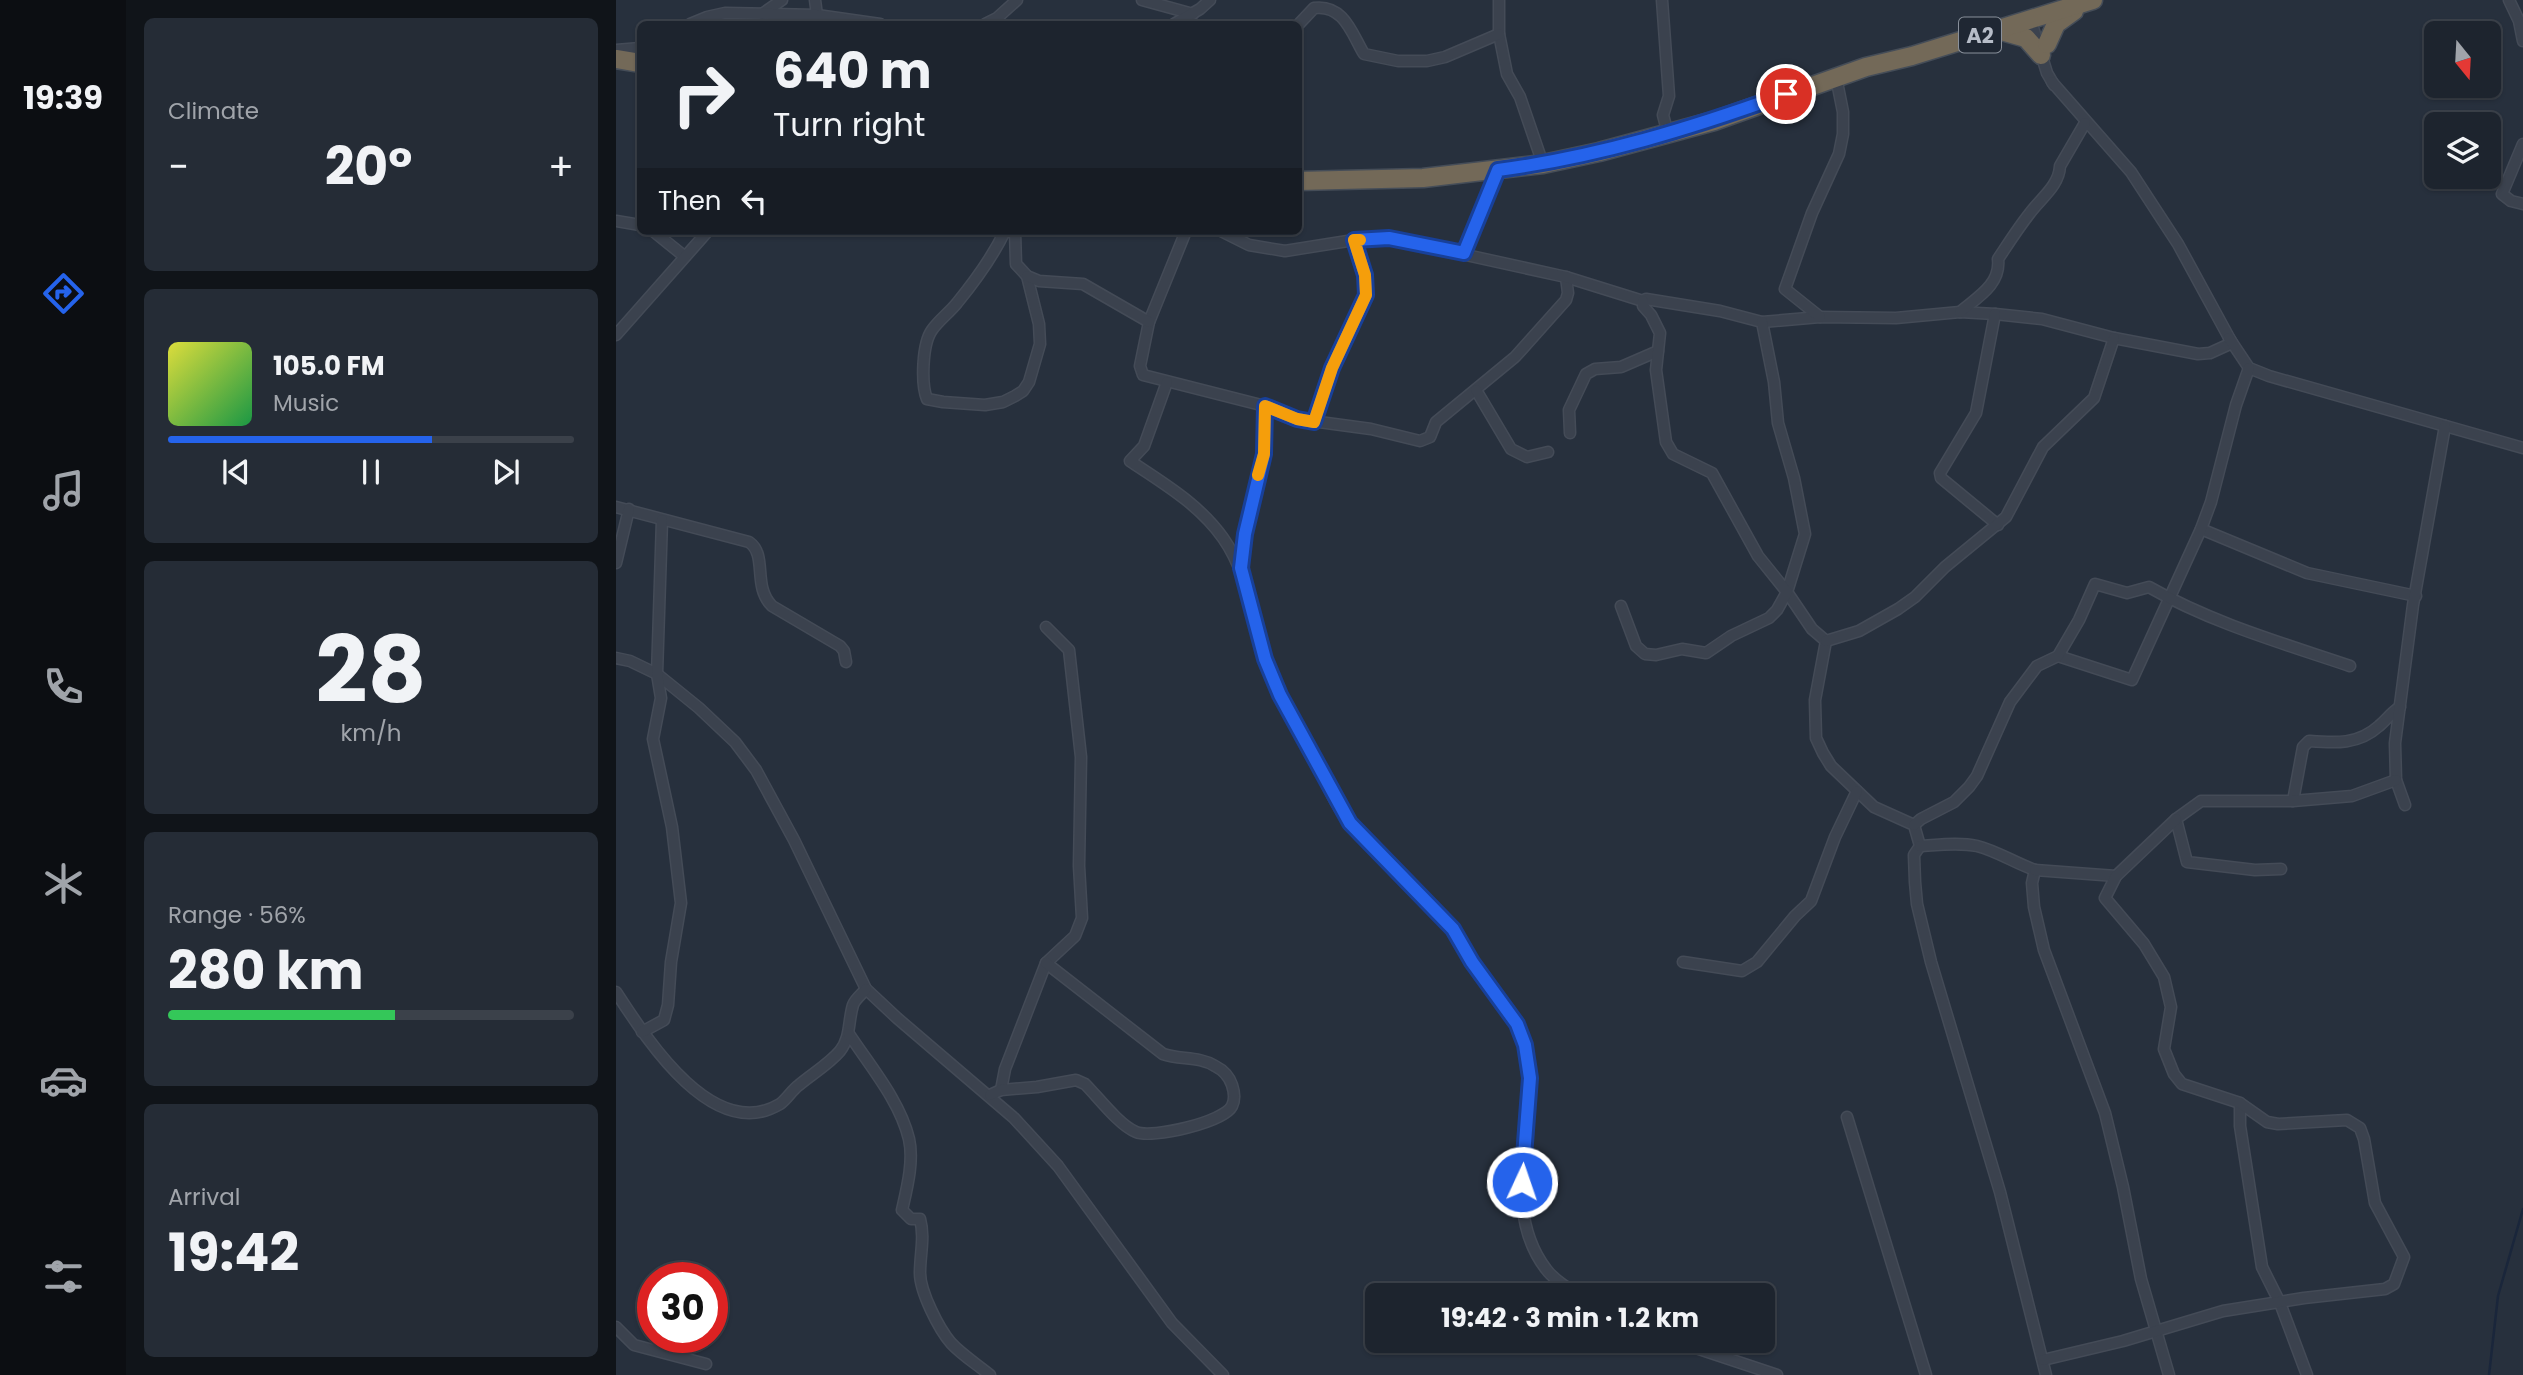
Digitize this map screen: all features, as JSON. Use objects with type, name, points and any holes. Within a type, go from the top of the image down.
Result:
[{"type":"highway","name":"A2","points":[[1866,67],[1997,30],[2069,0]]},
{"type":"highway","name":"A2","points":[[1302,181],[1423,178],[1543,164],[1713,121],[1909,50],[2033,14],[2094,0]]},
{"type":"highway","points":[[1997,30],[2026,38],[2044,50],[2056,24],[2067,14],[2094,0]]},
{"type":"highway","points":[[616,59],[637,62]]},
{"type":"street","points":[[762,14],[782,0]]},
{"type":"street","points":[[815,0],[817,15]]},
{"type":"street","points":[[991,21],[1017,0]]},
{"type":"street","points":[[1142,0],[1193,13]]},
{"type":"street","points":[[1179,21],[1210,0]]},
{"type":"street","points":[[1499,0],[1499,34],[1509,81],[1520,97],[1543,164]]},
{"type":"street","points":[[1662,0],[1669,96],[1663,115],[1668,134]]},
{"type":"street","points":[[2509,0],[2519,22],[2523,41]]},
{"type":"street","points":[[1302,22],[1314,8],[1324,6],[1343,19],[1353,31],[1364,54],[1413,62],[1445,57],[1499,34]]},
{"type":"street","points":[[697,21],[725,13],[817,15],[859,21]]},
{"type":"street","points":[[2033,14],[2052,82],[2130,172]]},
{"type":"street","points":[[616,50],[637,48]]},
{"type":"street","points":[[1819,317],[1784,289],[1812,213],[1839,154],[1843,112],[1836,77]]},
{"type":"street","points":[[2052,82],[2130,172],[2178,244],[2232,343],[2249,368],[2523,448]]},
{"type":"street","points":[[1960,312],[1995,281],[1999,270],[1998,259],[2049,191],[2085,123]]},
{"type":"street","points":[[2523,144],[2502,194],[2511,201],[2523,204]]},
{"type":"street","points":[[1464,253],[1498,170]]},
{"type":"street","points":[[616,221],[637,224]]},
{"type":"street","points":[[658,235],[684,256]]},
{"type":"street","points":[[616,335],[704,235]]},
{"type":"street","points":[[1003,235],[974,281],[931,331],[926,346],[923,388],[927,399],[985,405],[1003,402],[1023,391],[1029,382],[1040,344],[1039,324],[1027,276],[1016,264],[1015,235]]},
{"type":"street","points":[[1184,235],[1149,322],[1140,370],[1143,375],[1265,406],[1297,419],[1371,429],[1420,441],[1430,437],[1436,422],[1515,357],[1566,300],[1566,277]]},
{"type":"street","points":[[1228,235],[1249,245],[1285,251],[1354,240],[1389,238],[1566,277],[1643,301],[1646,299],[1666,302],[1762,321],[1819,317],[1896,318],[1960,312],[2042,319],[2114,338],[2198,355],[2210,353],[2232,343]]},
{"type":"street","points":[[1314,422],[1332,368],[1366,295],[1365,275],[1354,240]]},
{"type":"street","points":[[1027,276],[1056,284],[1083,284],[1149,322]]},
{"type":"street","points":[[1643,301],[1643,306],[1660,333],[1656,370],[1666,442],[1673,454],[1713,473],[1758,556],[1812,629],[1826,641]]},
{"type":"street","points":[[1995,314],[1976,413],[1940,473],[1941,478],[1998,525]]},
{"type":"street","points":[[1620,606],[1636,646],[1645,654],[1656,655],[1682,649],[1706,653],[1731,636],[1769,618],[1777,611],[1787,592],[1805,534],[1794,478],[1778,423],[1774,382],[1762,321]]},
{"type":"street","points":[[1826,641],[1859,631],[1898,609],[2006,517],[2043,447],[2094,398],[2114,338]]},
{"type":"street","points":[[1570,433],[1569,410],[1586,374],[1595,369],[1621,367],[1658,351]]},
{"type":"street","points":[[2058,656],[2132,680],[2201,529],[2249,368]]},
{"type":"street","points":[[1167,382],[1144,446],[1130,461],[1168,485],[1204,516],[1224,539],[1241,568],[1265,659],[1280,695],[1336,802],[1350,823],[1453,929],[1472,962],[1517,1024],[1525,1045],[1530,1078],[1521,1207],[1529,1237],[1546,1269],[1560,1283]]},
{"type":"street","points":[[1476,390],[1511,449],[1527,457],[1548,452]]},
{"type":"street","points":[[1241,568],[1245,534],[1264,454],[1265,406]]},
{"type":"street","points":[[2405,806],[2396,780],[2395,743],[2416,596],[2445,426]]},
{"type":"street","points":[[616,508],[629,509],[749,542],[755,546],[761,590],[765,599],[772,606],[840,646],[846,662]]},
{"type":"street","points":[[616,563],[629,509]]},
{"type":"street","points":[[642,1032],[664,1020],[681,903],[672,827],[653,739],[661,698],[657,674],[662,520]]},
{"type":"street","points":[[2201,529],[2308,573],[2416,596]]},
{"type":"street","points":[[1914,825],[1954,802],[1969,788],[2010,702],[2037,666],[2058,656],[2079,620],[2095,584],[2127,593],[2149,587],[2231,625],[2350,666]]},
{"type":"street","points":[[1001,1090],[1005,1069],[1046,963],[1075,936],[1082,918],[1079,866],[1081,757],[1069,650],[1046,627]]},
{"type":"street","points":[[1826,641],[1815,701],[1816,738],[1831,766],[1874,807],[1914,825],[1920,846],[1914,855],[1917,904],[1931,962],[2000,1192],[2046,1375]]},
{"type":"street","points":[[616,658],[630,661],[657,674],[699,708],[734,742],[756,770],[794,839],[866,989],[1014,1118],[1058,1166],[1172,1323],[1223,1375]]},
{"type":"street","points":[[2293,801],[2303,747],[2309,741],[2356,741],[2378,727],[2388,715],[2400,707]]},
{"type":"street","points":[[2043,1360],[2086,1351],[2223,1311],[2385,1289],[2395,1284],[2404,1257],[2375,1203],[2360,1128],[2347,1120],[2278,1124],[2267,1122],[2240,1103],[2182,1084],[2174,1074],[2164,1049],[2171,1007],[2164,976],[2144,944],[2105,898],[2116,876],[2176,819],[2201,801],[2293,801],[2352,796],[2396,780]]},
{"type":"street","points":[[1683,962],[1742,971],[1764,956],[1795,916],[1811,901],[1835,837],[1857,791]]},
{"type":"street","points":[[2176,819],[2188,862],[2255,870],[2281,869]]},
{"type":"street","points":[[1920,846],[1975,846],[2035,870],[2116,876]]},
{"type":"street","points":[[2035,870],[2032,883],[2034,907],[2044,950],[2105,1113],[2141,1279],[2169,1375]]},
{"type":"street","points":[[990,1095],[1001,1090],[1076,1080],[1085,1084],[1134,1132],[1146,1135],[1213,1120],[1226,1113],[1233,1105],[1235,1093],[1230,1077],[1217,1066],[1203,1060],[1163,1054],[1046,963]]},
{"type":"street","points":[[616,992],[642,1032],[706,1100],[746,1112],[760,1112],[782,1103],[796,1087],[840,1051],[849,1034],[853,1004],[866,989]]},
{"type":"street","points":[[849,1034],[899,1111],[910,1140],[910,1167],[902,1210],[911,1219],[921,1221],[923,1231],[920,1283],[932,1312],[951,1343],[990,1375]]},
{"type":"street","points":[[2240,1103],[2240,1126],[2262,1267],[2280,1303],[2307,1375]]},
{"type":"street","points":[[1847,1117],[1926,1375]]},
{"type":"street","points":[[616,1326],[634,1345],[706,1364]]},
{"type":"street","points":[[1711,1353],[1777,1375]]},
{"type":"waterway","points":[[2489,1375],[2498,1296],[2523,1209]]},
{"type":"slow traffic","points":[[1258,475],[1264,454],[1265,406],[1297,419],[1314,422],[1332,368],[1366,295],[1368,286],[1354,240],[1360,240]]},
{"type":"route","points":[[1522,1182],[1530,1078],[1525,1045],[1517,1024],[1472,962],[1453,929],[1350,823],[1336,802],[1280,695],[1265,659],[1241,568],[1245,534],[1264,454],[1265,406],[1297,419],[1314,422],[1332,368],[1368,286],[1354,240],[1389,238],[1464,253],[1498,170],[1543,164],[1668,134],[1713,121],[1786,94]]}]
